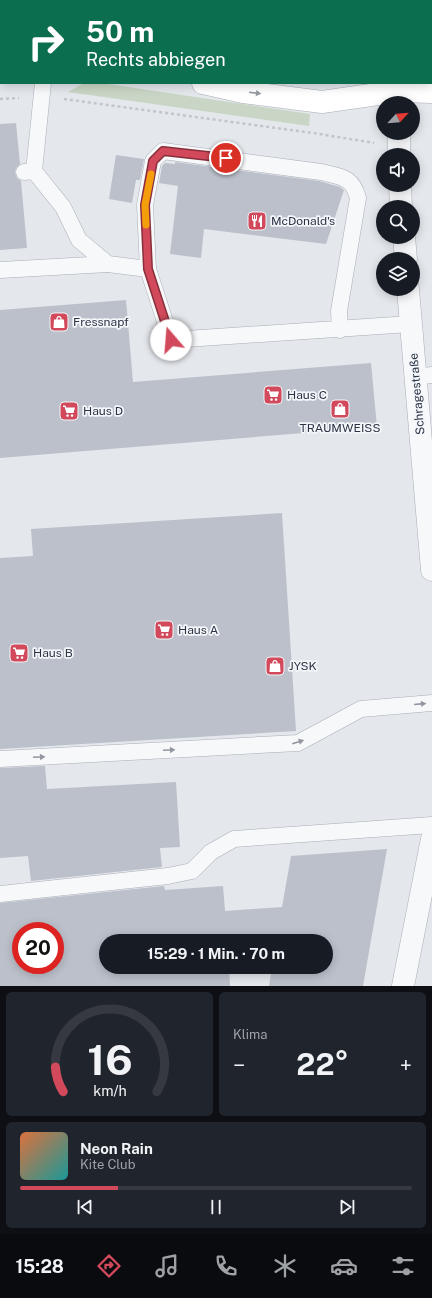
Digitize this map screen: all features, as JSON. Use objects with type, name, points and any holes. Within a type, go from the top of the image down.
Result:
[{"type":"main road","points":[[207,84],[243,92],[322,102],[376,98]]},
{"type":"main road","points":[[374,84],[397,96]]},
{"type":"main road","points":[[406,96],[432,92]]},
{"type":"street","name":"Schragestraße","points":[[408,296],[410,324],[424,376],[432,570]]},
{"type":"street","points":[[403,986],[432,839]]},
{"type":"lane","points":[[42,90],[29,171],[63,207],[79,240],[108,264]]},
{"type":"lane","points":[[340,330],[338,311],[358,198],[355,187],[347,179],[321,172],[163,151],[153,161],[145,205],[148,269],[171,340],[340,330],[410,324]]},
{"type":"lane","points":[[0,270],[108,264],[148,269]]},
{"type":"lane","points":[[0,759],[298,743],[361,709],[432,703]]},
{"type":"lane","points":[[0,894],[168,876],[192,871],[212,852],[234,839],[432,825]]},
{"type":"path","points":[[0,99],[42,90],[399,145]]},
{"type":"green space","points":[[82,84],[108,84],[310,114],[309,126],[68,92]]},
{"type":"building","points":[[16,123],[20,164],[16,168],[15,173],[17,178],[21,181],[27,248],[0,250],[0,124]]},
{"type":"building","points":[[116,155],[144,159],[140,180],[136,180],[132,203],[109,199]]},
{"type":"building","points":[[175,162],[319,181],[340,187],[344,190],[326,244],[204,229],[201,258],[170,254],[178,186],[159,183],[162,166],[165,163],[175,164]]},
{"type":"building","points":[[126,300],[133,382],[371,363],[377,427],[0,458],[0,310]]},
{"type":"building","name":"Haus A","points":[[282,513],[296,731],[0,749],[0,558],[33,556],[31,529]]},
{"type":"building","points":[[45,766],[47,789],[176,782],[180,847],[160,848],[162,867],[31,881],[28,856],[0,858],[0,768]]},
{"type":"building","points":[[387,849],[363,986],[269,986],[271,974],[333,974],[333,934],[99,934],[99,974],[229,974],[230,986],[0,986],[0,903],[164,886],[165,890],[223,886],[225,911],[282,907],[291,856]]},
{"type":"slow traffic","points":[[146,225],[145,205],[151,174]]},
{"type":"place","name":"McDonald's","points":[[257,221]]},
{"type":"place","name":"Fressnapf","points":[[59,322]]},
{"type":"place","name":"Haus C","points":[[273,395]]},
{"type":"place","name":"TRAUMWEISS","points":[[340,409]]},
{"type":"place","name":"Haus D","points":[[69,411]]},
{"type":"place","name":"Haus A","points":[[164,630]]},
{"type":"place","name":"Haus B","points":[[19,653]]},
{"type":"place","name":"JYSK","points":[[275,666]]},
{"type":"route","points":[[171,340],[148,269],[145,205],[153,161],[163,151],[226,158]]}]
